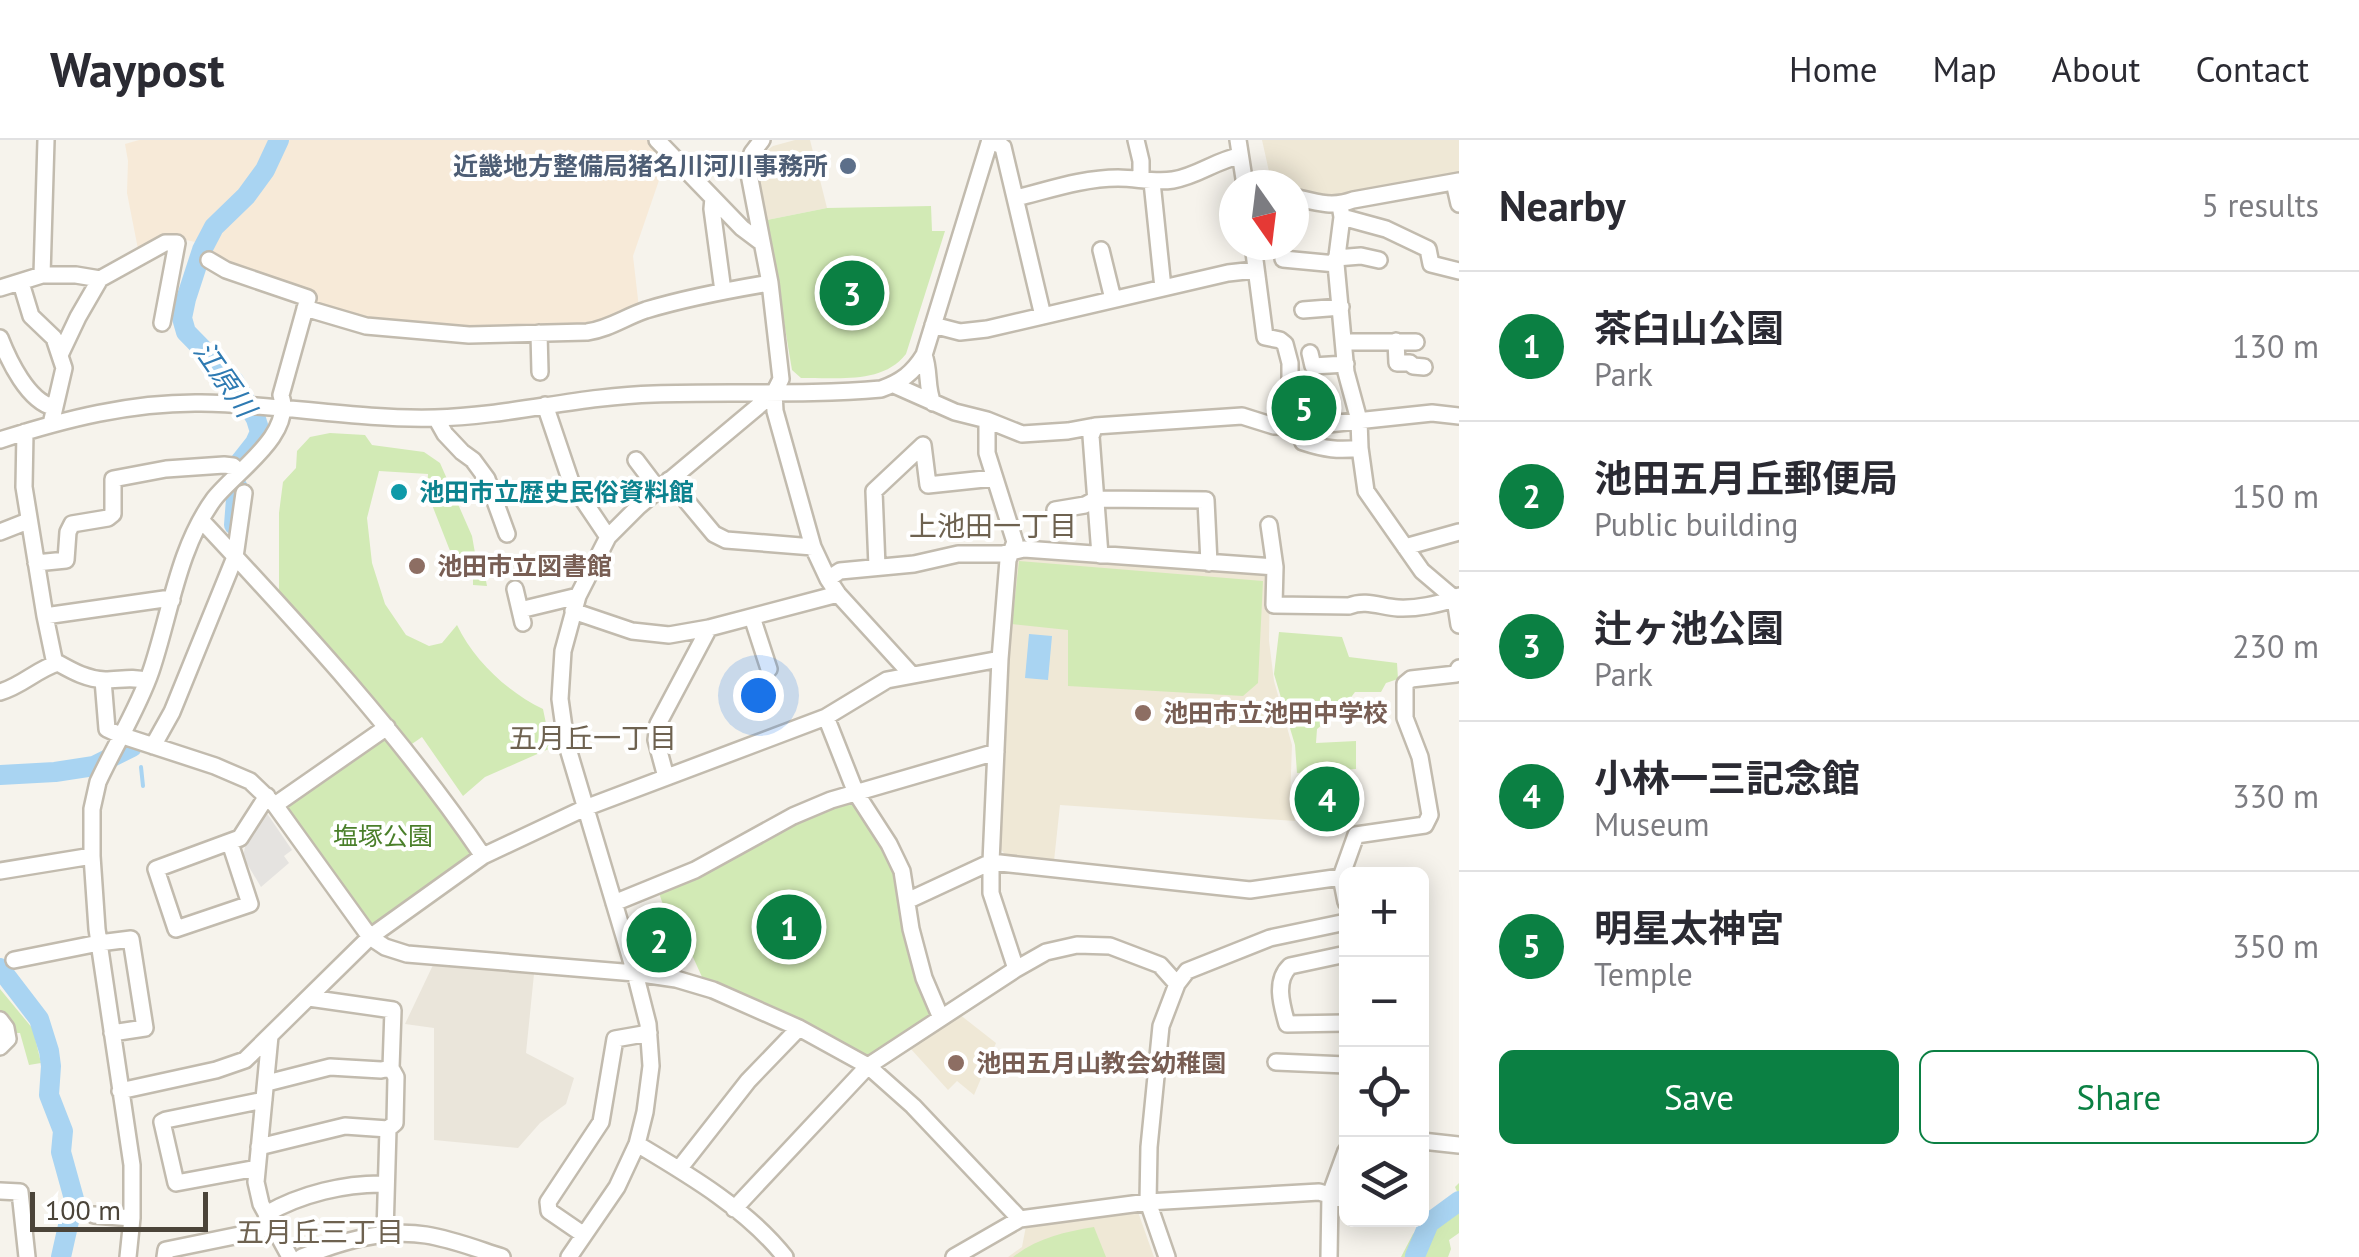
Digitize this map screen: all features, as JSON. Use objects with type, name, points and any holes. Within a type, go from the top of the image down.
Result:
[{"type":"street","points":[[42,275],[46,140]]},
{"type":"street","points":[[657,140],[742,228],[762,243]]},
{"type":"street","points":[[570,1257],[617,1186],[637,1144],[652,1066],[649,1033],[635,974],[566,742],[560,699],[563,651],[576,604],[608,537],[774,393],[781,379],[770,282],[748,174],[752,153],[762,140]]},
{"type":"street","points":[[0,440],[25,432],[52,416],[198,402],[436,418],[653,394],[867,390],[894,385],[916,368],[924,356],[990,140],[1003,146],[1043,316]]},
{"type":"street","points":[[1136,140],[1164,288]]},
{"type":"street","points":[[1016,198],[1093,180],[1193,176],[1239,148]]},
{"type":"street","points":[[1459,204],[1456,181],[1352,200],[1341,211],[1336,261],[1346,364],[1359,420],[1366,492],[1422,570],[1457,597],[1459,625]]},
{"type":"street","points":[[713,198],[722,291]]},
{"type":"street","points":[[1309,200],[1386,229],[1428,250],[1431,264],[1459,270]]},
{"type":"street","points":[[60,356],[100,278],[165,243],[194,250]]},
{"type":"street","points":[[162,323],[158,306],[176,243]]},
{"type":"street","points":[[1101,250],[1113,299]]},
{"type":"street","points":[[1309,260],[1336,261],[1361,256],[1380,260]]},
{"type":"street","points":[[128,1257],[132,1165],[99,943],[92,856],[94,797],[147,681],[193,538],[215,499],[276,431],[285,408],[280,395],[308,298],[208,260]]},
{"type":"street","points":[[1254,260],[1264,337],[1285,344],[1304,442],[1340,451],[1360,448]]},
{"type":"street","points":[[933,325],[960,332],[988,329],[1254,270]]},
{"type":"street","points":[[0,288],[42,275],[100,278]]},
{"type":"street","points":[[21,282],[30,316],[54,338],[64,368],[52,416]]},
{"type":"street","points":[[305,308],[366,326],[469,334],[602,330],[639,312],[770,282]]},
{"type":"street","points":[[1303,310],[1341,307]]},
{"type":"street","points":[[539,333],[540,372]]},
{"type":"street","points":[[0,338],[32,396],[52,416]]},
{"type":"street","points":[[1396,341],[1397,363],[1424,367]]},
{"type":"street","points":[[1345,342],[1416,342]]},
{"type":"street","points":[[1310,354],[1313,366],[1346,364]]},
{"type":"street","points":[[924,356],[933,403]]},
{"type":"street","points":[[894,385],[1022,434],[1242,416],[1274,426],[1432,413],[1459,416]]},
{"type":"street","points":[[774,393],[813,547],[828,579],[911,674]]},
{"type":"street","points":[[545,406],[571,482],[608,537]]},
{"type":"street","points":[[436,418],[445,434],[487,479],[508,534]]},
{"type":"street","points":[[987,420],[987,453],[1016,542],[1008,560],[1000,659],[991,862],[991,893],[1016,968]]},
{"type":"street","points":[[1095,426],[1091,436],[1100,555]]},
{"type":"street","points":[[25,432],[28,520],[55,664]]},
{"type":"street","points":[[878,567],[874,490],[923,445],[928,486],[994,478]]},
{"type":"street","points":[[636,460],[714,534],[726,540],[813,547]]},
{"type":"street","points":[[36,563],[66,560],[72,524],[113,514],[114,478],[207,466],[233,466],[240,472]]},
{"type":"street","points":[[207,466],[215,499]]},
{"type":"street","points":[[154,746],[172,712],[232,553],[244,494]]},
{"type":"street","points":[[1056,510],[1096,499],[1206,500],[1209,563]]},
{"type":"street","points":[[0,532],[28,520]]},
{"type":"street","points":[[202,521],[299,624],[386,727],[448,805],[482,856]]},
{"type":"street","points":[[1269,525],[1275,567],[1274,605],[1356,603],[1398,608],[1430,606],[1457,597]]},
{"type":"street","points":[[1405,547],[1459,532]]},
{"type":"street","points":[[828,579],[840,571],[1024,549],[1275,567]]},
{"type":"street","points":[[516,590],[522,617],[576,604],[632,631],[669,634],[709,628],[838,594]]},
{"type":"street","points":[[45,616],[172,600]]},
{"type":"street","points":[[752,616],[770,669]]},
{"type":"street","points":[[666,778],[656,740],[658,724],[709,628]]},
{"type":"street","points":[[120,1091],[246,1060],[370,937],[482,856],[585,808],[826,717],[887,680],[1000,659]]},
{"type":"street","points":[[0,692],[55,664],[85,677],[147,681]]},
{"type":"street","points":[[1345,867],[1356,835],[1425,826],[1430,815],[1420,757],[1405,718],[1404,684],[1412,679],[1456,674],[1459,668]]},
{"type":"street","points":[[103,680],[108,728],[250,781],[271,801],[370,937],[385,947],[407,954],[676,979],[713,990],[800,1028],[868,1066],[913,1106],[1020,1220]]},
{"type":"street","points":[[826,717],[856,793],[890,844],[902,871],[911,929],[924,978],[941,1018]]},
{"type":"street","points":[[230,844],[250,904],[176,929],[156,869],[240,838],[271,801],[386,727]]},
{"type":"street","points":[[614,904],[695,870],[793,816],[831,800],[996,752]]},
{"type":"street","points":[[0,870],[92,856]]},
{"type":"street","points":[[907,901],[991,862],[1250,890],[1339,877]]},
{"type":"street","points":[[1166,1257],[1148,1202],[1149,1147],[1162,1026],[1177,984],[1187,972],[1270,938],[1339,923]]},
{"type":"street","points":[[14,960],[132,939],[145,1028],[112,1033]]},
{"type":"street","points":[[734,1209],[868,1066],[1046,952],[1078,944],[1110,946],[1160,965],[1177,984]]},
{"type":"street","points":[[1339,956],[1290,966],[1283,972],[1280,996],[1287,1024],[1339,1023]]},
{"type":"street","points":[[260,1148],[345,1126],[388,1129],[395,1123],[393,1010],[309,998]]},
{"type":"street","points":[[0,1020],[8,1039],[0,1047]]},
{"type":"street","points":[[679,1169],[748,1082],[800,1028]]},
{"type":"street","points":[[584,1235],[549,1211],[548,1202],[601,1122],[615,1039],[649,1033]]},
{"type":"street","points":[[270,1036],[256,1182],[260,1204],[290,1257]]},
{"type":"street","points":[[1276,1062],[1339,1065]]},
{"type":"street","points":[[257,1168],[176,1184],[162,1122],[266,1092],[330,1068],[392,1068]]},
{"type":"street","points":[[385,1234],[388,1129]]},
{"type":"street","points":[[1429,1142],[1459,1145]]},
{"type":"street","points":[[637,1144],[734,1209],[785,1257]]},
{"type":"street","points":[[166,1257],[166,1250],[259,1231],[288,1201],[359,1183],[386,1184]]},
{"type":"street","points":[[0,1191],[20,1192],[28,1257]]},
{"type":"street","points":[[954,1257],[1020,1220],[1148,1202],[1320,1192],[1338,1198],[1329,1257]]},
{"type":"street","points":[[94,1215],[132,1218]]},
{"type":"street","points":[[302,1257],[385,1234],[447,1239],[502,1257]]},
{"type":"street","points":[[441,1257],[447,1239]]},
{"type":"shaded area","points":[[139,140],[650,140],[667,157],[633,256],[639,308],[587,328],[469,332],[366,321],[312,307],[315,297],[210,256],[200,243],[163,235],[138,249],[127,193],[125,144]]},
{"type":"shaded area","points":[[795,140],[810,140],[827,208],[767,220],[759,168],[763,153]]},
{"type":"shaded area","points":[[1262,140],[1459,140],[1459,174],[1325,201],[1309,196],[1309,170],[1269,170]]},
{"type":"shaded area","name":"池田市立池田中学校","points":[[1022,553],[1270,571],[1269,641],[1274,681],[1292,745],[1290,800],[1295,821],[1060,805],[1054,861],[1007,857],[996,843],[1014,559]]},
{"type":"shaded area","points":[[266,812],[292,850],[284,856],[289,863],[261,887],[243,857]]},
{"type":"shaded area","points":[[433,965],[534,974],[526,1053],[574,1078],[566,1104],[540,1123],[518,1148],[434,1140],[434,1028],[405,1024]]},
{"type":"shaded area","name":"池田五月山教会幼稚園","points":[[959,1014],[996,1043],[974,1095],[957,1081],[948,1090],[910,1048]]},
{"type":"shaded area","points":[[1138,1212],[1154,1257],[1008,1257],[1022,1247],[1026,1226]]},
{"type":"green space","points":[[931,206],[932,231],[945,231],[906,354],[896,364],[871,375],[801,378],[792,370],[767,220],[827,208]]},
{"type":"green space","points":[[330,433],[365,435],[372,445],[424,452],[440,463],[472,536],[475,553],[482,560],[487,586],[473,585],[473,567],[454,561],[427,492],[428,474],[379,471],[367,518],[372,563],[385,604],[406,635],[429,646],[442,643],[457,625],[493,674],[543,709],[551,748],[485,777],[463,796],[422,737],[409,746],[279,597],[283,482],[296,468],[297,451],[310,437]]},
{"type":"green space","points":[[1019,561],[1263,581],[1258,683],[1243,696],[1068,686],[1068,630],[1012,624]]},
{"type":"green space","points":[[1279,632],[1342,637],[1349,657],[1397,663],[1398,679],[1386,683],[1381,692],[1355,692],[1349,700],[1327,704],[1326,722],[1317,729],[1316,743],[1356,741],[1356,769],[1297,773],[1295,745],[1274,674]]},
{"type":"green space","name":"塩塚公園","points":[[383,737],[390,738],[418,773],[473,854],[375,926],[367,926],[285,808]]},
{"type":"green space","points":[[851,800],[897,872],[934,1013],[870,1058],[702,977],[688,946],[678,939],[669,922],[659,893],[811,814]]},
{"type":"green space","points":[[0,989],[33,1029],[41,1063],[29,1065],[20,1033],[0,1014]]},
{"type":"green space","points":[[1459,1196],[1459,1233],[1449,1240],[1448,1257],[1401,1257],[1413,1234],[1421,1227],[1429,1227],[1429,1221]]},
{"type":"green space","points":[[1094,1227],[1106,1257],[1013,1257],[1051,1237]]},
{"type":"water","points":[[1029,634],[1052,636],[1048,680],[1025,678]]},
{"type":"waterway","name":"江原川","points":[[240,462],[260,432],[256,419],[234,381],[186,332],[182,318],[202,250],[214,227],[246,196],[265,170],[279,140]]},
{"type":"waterway","name":"江原川","points":[[234,525],[237,486]]},
{"type":"waterway","name":"江原川","points":[[0,775],[94,766],[132,747]]},
{"type":"waterway","points":[[141,767],[143,786]]},
{"type":"waterway","name":"江原川","points":[[0,968],[39,1019],[49,1051],[49,1095],[63,1131],[61,1152],[74,1199],[61,1257]]},
{"type":"waterway","points":[[1415,1256],[1429,1223],[1459,1201]]},
{"type":"place","name":"近畿地方整備局猪名川河川事務所","points":[[848,166]]},
{"type":"place","name":"辻ヶ池公園","points":[[852,293]]},
{"type":"place","name":"明星太神宮","points":[[1304,408]]},
{"type":"place","name":"池田市立歴史民俗資料館","points":[[399,492]]},
{"type":"place","name":"池田市立図書館","points":[[417,566]]},
{"type":"place","name":"池田市立池田中学校","points":[[1143,713]]},
{"type":"place","name":"小林一三記念館","points":[[1327,799]]},
{"type":"place","name":"茶臼山公園","points":[[789,927]]},
{"type":"place","name":"池田五月丘郵便局","points":[[659,940]]},
{"type":"place","name":"池田五月山教会幼稚園","points":[[956,1063]]},
{"type":"district","name":"上池田一丁目","points":[[993,526]]},
{"type":"district","name":"五月丘一丁目","points":[[593,738]]},
{"type":"district","name":"五月丘三丁目","points":[[320,1232]]}]
